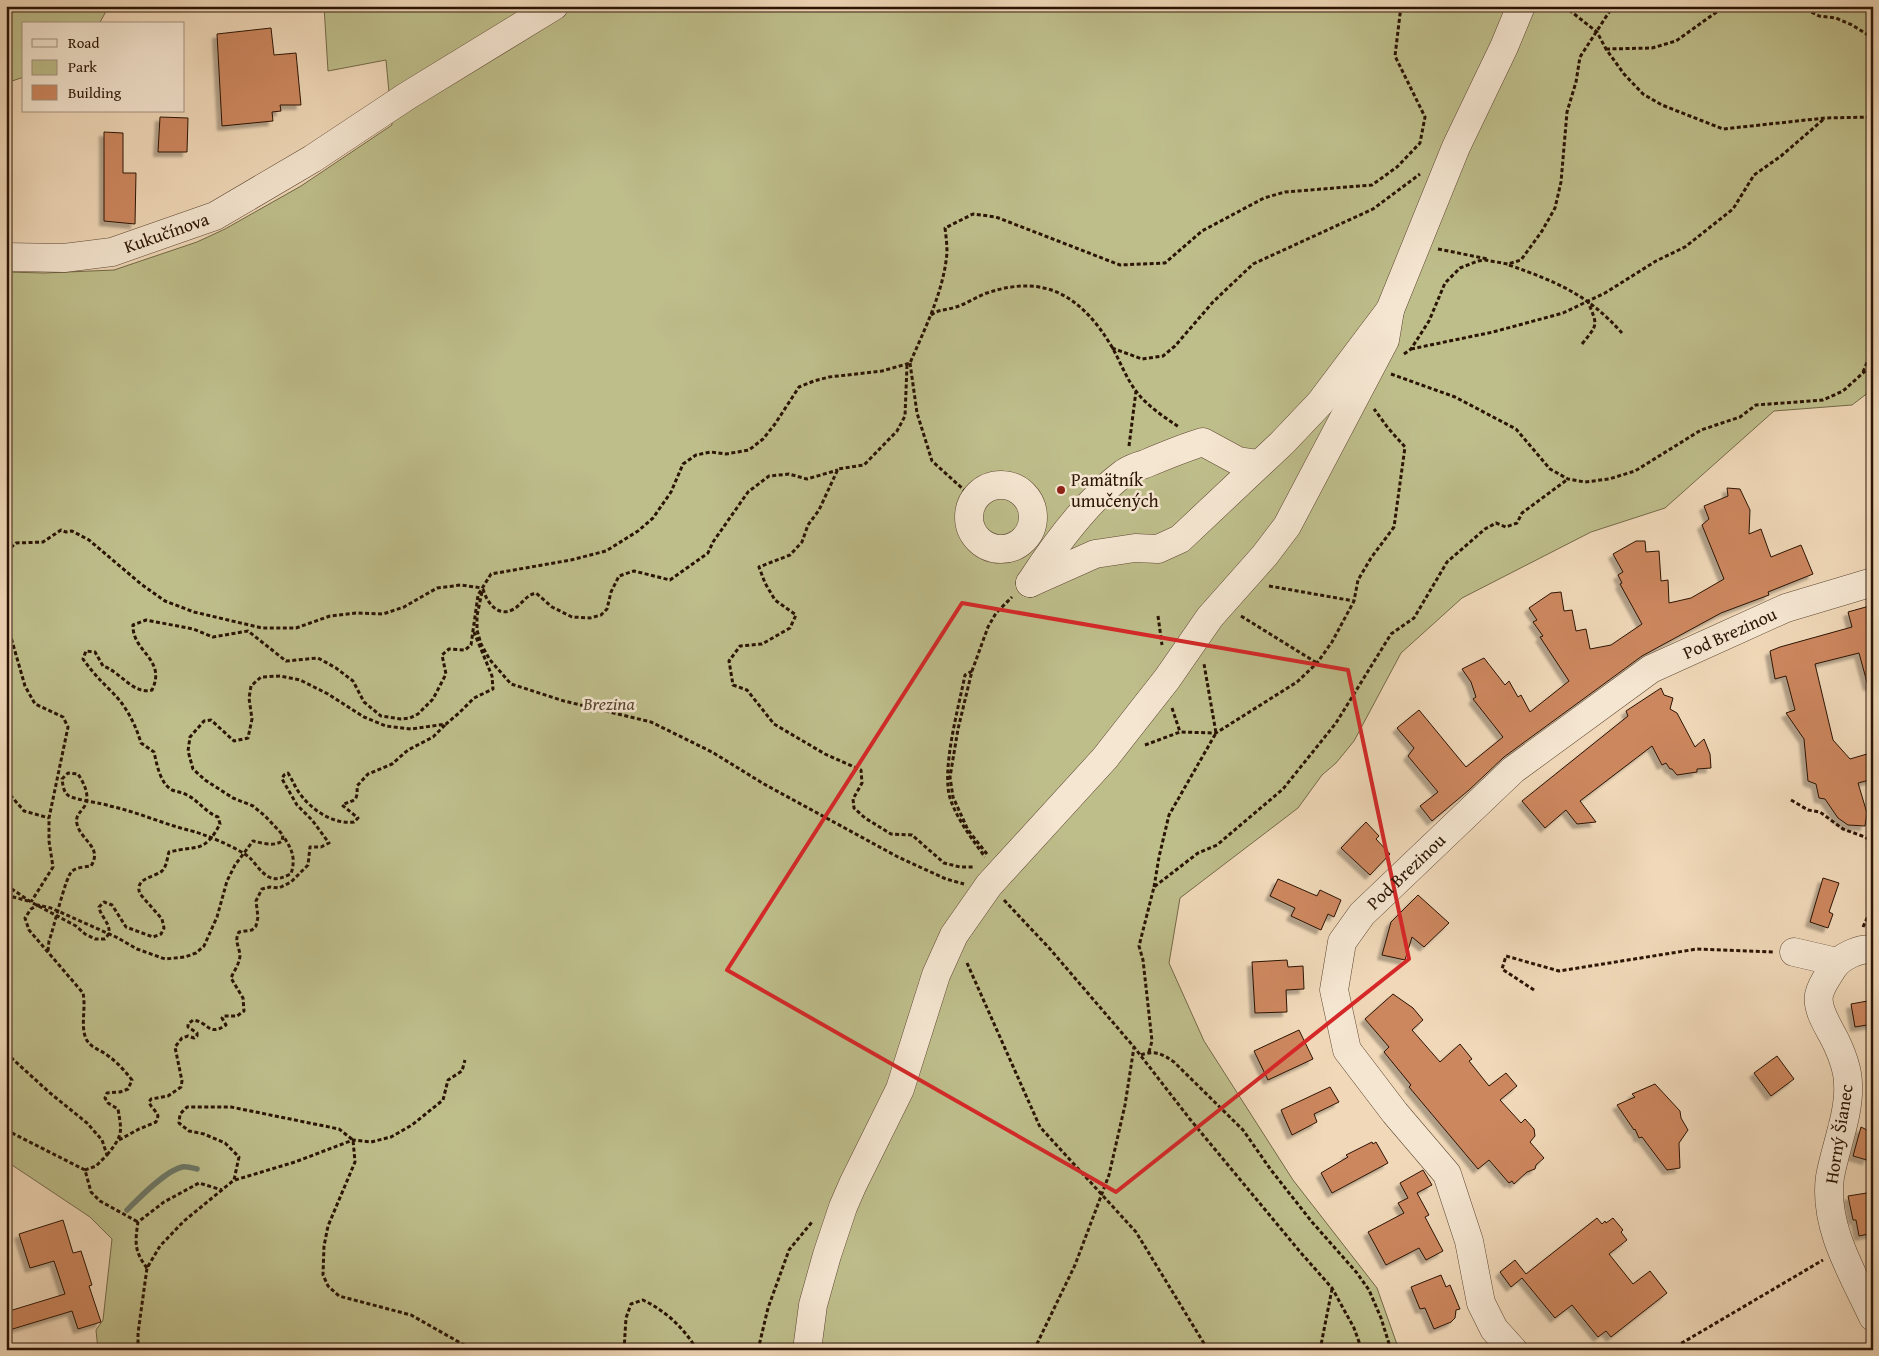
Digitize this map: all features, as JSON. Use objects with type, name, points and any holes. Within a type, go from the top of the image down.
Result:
[{"type":"street","name":"Kukučínova","points":[[6,257],[64,258],[112,252],[215,216],[312,159],[422,87],[554,6]]},
{"type":"street","points":[[807,1350],[813,1305],[827,1255],[844,1207],[853,1184],[900,1089],[936,975],[954,935],[994,872],[1068,801],[1118,742],[1167,679],[1198,634],[1287,526],[1385,340],[1390,310],[1456,147],[1504,47],[1521,6]]},
{"type":"street","points":[[1030,583],[1095,554],[1135,548],[1158,549],[1180,539],[1320,403],[1390,310]]},
{"type":"street","points":[[1030,583],[1046,557],[1072,526],[1105,489],[1126,472],[1180,449],[1203,442],[1238,460],[1259,464]]},
{"type":"street","points":[[1006,485],[1016,488],[1030,502],[1033,511],[1032,529],[1022,542],[1015,546],[997,549],[989,547],[974,535],[970,526],[969,517],[974,499],[988,487],[1006,485]]},
{"type":"street","points":[[1032,529],[1072,526]]},
{"type":"street","name":"Pod Brezinou","points":[[1513,1350],[1494,1329],[1481,1303],[1469,1241],[1447,1174],[1395,1113],[1347,1050],[1334,990],[1342,942],[1362,914],[1513,770],[1651,669],[1786,608],[1873,582]]},
{"type":"street","points":[[1794,952],[1837,962],[1860,951],[1873,949]]},
{"type":"street","name":"Horný Šianec","points":[[1837,962],[1825,980],[1819,996],[1821,1010],[1838,1044],[1848,1072],[1849,1094],[1830,1178],[1829,1198],[1832,1220],[1842,1249],[1873,1317]]},
{"type":"path","points":[[482,588],[493,608],[505,612],[514,609],[530,594],[536,593],[552,607],[572,617],[590,618],[601,615],[607,609],[610,592],[619,576],[634,571],[670,580],[708,553],[713,542],[748,492],[769,476],[789,474],[807,479],[864,465],[897,431],[905,416],[908,364],[931,315],[942,282],[947,252],[945,228],[973,214],[996,217],[1120,265],[1165,263],[1202,231],[1264,198],[1285,192],[1372,186],[1397,167],[1420,143],[1425,117],[1395,56],[1401,6]]},
{"type":"path","points":[[1564,6],[1597,32],[1606,49],[1624,74],[1643,94],[1662,105],[1723,129],[1825,118],[1871,116]]},
{"type":"path","points":[[1613,6],[1580,58],[1576,82],[1567,112],[1560,182],[1555,208],[1542,231],[1521,260],[1508,264],[1478,260],[1460,268],[1445,283],[1429,321],[1411,349],[1493,332],[1554,315],[1605,293],[1656,261],[1685,247],[1733,209],[1754,175],[1781,156],[1825,118]]},
{"type":"path","points":[[1606,49],[1652,48],[1676,41],[1725,6]]},
{"type":"path","points":[[1800,6],[1819,16],[1836,18],[1852,25],[1873,38]]},
{"type":"path","points":[[1870,6],[1873,10]]},
{"type":"path","points":[[1112,348],[1142,359],[1163,356],[1175,346],[1213,302],[1254,264],[1373,209],[1426,170]]},
{"type":"path","points":[[1417,244],[1508,264],[1557,283],[1588,301],[1606,315],[1622,333]]},
{"type":"path","points":[[931,315],[936,310],[956,307],[978,296],[1005,287],[1041,286],[1077,303],[1096,322],[1136,391],[1164,416],[1203,442]]},
{"type":"path","points":[[1582,344],[1595,328],[1596,322],[1588,301]]},
{"type":"path","points":[[1862,375],[1873,348]]},
{"type":"path","points":[[38,905],[95,939],[105,939],[109,934],[110,928],[99,907],[104,902],[112,904],[126,927],[153,937],[161,934],[164,928],[162,919],[140,894],[138,890],[140,884],[148,877],[161,872],[166,866],[169,852],[195,849],[203,846],[220,824],[218,817],[209,814],[187,794],[171,789],[164,782],[157,768],[154,752],[140,743],[130,715],[112,691],[90,670],[83,659],[86,651],[95,652],[103,666],[110,668],[139,691],[145,692],[152,690],[157,680],[156,669],[133,634],[133,625],[146,620],[193,628],[213,638],[248,631],[286,661],[318,658],[336,668],[353,681],[364,702],[381,716],[410,718],[418,714],[433,699],[446,674],[442,655],[449,649],[465,650],[471,645],[478,595],[491,574],[571,560],[606,551],[638,531],[653,518],[671,492],[682,464],[696,455],[711,452],[726,454],[749,450],[763,439],[799,388],[829,377],[882,371],[908,364]]},
{"type":"path","points":[[908,364],[917,413],[932,461],[974,499]]},
{"type":"path","points":[[1149,1052],[1152,1041],[1143,960],[1139,946],[1169,815],[1216,732],[1297,682],[1317,663],[1332,642],[1354,601],[1358,580],[1371,558],[1394,527],[1405,447],[1374,409],[1369,372],[1455,397],[1516,429],[1550,469],[1568,479],[1585,482],[1610,479],[1635,471],[1701,430],[1740,418],[1756,405],[1823,400],[1844,391],[1873,364]]},
{"type":"path","points":[[1126,472],[1136,391]]},
{"type":"path","points":[[838,470],[819,510],[808,526],[802,542],[790,555],[759,567],[765,583],[775,600],[796,615],[790,628],[762,644],[740,646],[729,661],[733,685],[747,690],[774,724],[825,754],[861,770],[862,783],[854,799],[854,808],[865,818],[891,834],[912,835],[944,863],[960,867],[977,866],[994,872]]},
{"type":"path","points":[[1154,887],[1198,854],[1217,845],[1283,790],[1336,723],[1391,634],[1414,618],[1447,562],[1484,528],[1496,523],[1506,527],[1517,523],[1522,513],[1568,479]]},
{"type":"path","points":[[6,552],[16,543],[43,542],[61,530],[66,532],[72,531],[90,540],[141,584],[166,600],[194,612],[262,628],[296,628],[330,616],[356,613],[383,614],[404,607],[437,588],[461,585],[482,588]]},
{"type":"path","points":[[1030,583],[1005,602],[996,613],[988,627],[972,671],[958,729],[950,777],[953,797],[968,830],[994,872],[1050,949],[1141,1056],[1189,1118],[1332,1288],[1354,1328],[1362,1350]]},
{"type":"path","points":[[1227,598],[1260,584],[1354,601]]},
{"type":"path","points":[[482,588],[477,616],[477,630],[481,644],[490,660],[511,684],[564,701],[651,722],[712,752],[772,788],[898,858],[946,879],[981,888],[994,872]]},
{"type":"path","points":[[1227,598],[1317,663]]},
{"type":"path","points":[[6,620],[25,686],[35,704],[63,717],[68,727],[49,818],[49,841],[53,866],[30,902]]},
{"type":"path","points":[[6,1130],[85,1170],[96,1166],[118,1141],[156,1122],[158,1116],[156,1111],[150,1106],[150,1098],[168,1096],[181,1087],[182,1081],[175,1047],[182,1038],[198,1036],[197,1033],[188,1028],[188,1024],[196,1020],[213,1031],[226,1025],[222,1018],[224,1016],[237,1016],[244,1011],[243,998],[231,978],[239,961],[240,954],[236,937],[239,932],[252,930],[256,926],[258,917],[256,901],[262,889],[270,887],[279,888],[291,882],[308,865],[310,848],[321,848],[328,843],[312,820],[298,806],[282,779],[284,775],[288,773],[298,791],[315,809],[327,817],[354,822],[358,818],[342,805],[354,800],[357,796],[357,786],[368,774],[392,764],[408,750],[433,736],[474,698],[493,689],[492,676],[480,650],[473,628]]},
{"type":"path","points":[[1198,634],[1216,732]]},
{"type":"path","points":[[972,671],[965,675],[946,777],[950,800],[966,832],[994,872]]},
{"type":"path","points":[[48,952],[49,941],[66,884],[72,871],[91,866],[95,859],[94,852],[77,824],[78,814],[85,806],[86,800],[86,786],[78,774],[68,773],[62,779],[63,788],[70,796],[86,800],[113,806],[198,832],[238,849],[269,877],[280,879],[291,874],[294,863],[291,848],[282,835],[253,806],[233,798],[205,780],[193,769],[188,751],[190,737],[204,722],[211,720],[219,730],[234,741],[248,738],[252,719],[248,698],[251,686],[261,677],[280,676],[300,680],[328,694],[364,717],[386,726],[411,728],[446,724]]},
{"type":"path","points":[[1118,742],[1126,747],[1136,748],[1180,732],[1216,732]]},
{"type":"path","points":[[6,790],[24,811],[49,818]]},
{"type":"path","points":[[1791,800],[1808,810],[1820,812],[1843,830],[1865,837],[1873,843]]},
{"type":"path","points":[[6,895],[59,911],[137,949],[165,959],[185,957],[196,953],[204,946],[217,917],[228,881],[243,853],[253,841],[266,844],[278,843],[282,841],[282,835]]},
{"type":"path","points":[[6,885],[30,902]]},
{"type":"path","points":[[38,905],[31,909],[25,918],[28,930],[83,993],[85,1004],[84,1036],[91,1046],[108,1055],[132,1080],[128,1089],[107,1093],[105,1098],[108,1103],[118,1109],[121,1130],[118,1141]]},
{"type":"path","points":[[954,935],[1040,1128],[1136,1232],[1208,1350]]},
{"type":"path","points":[[1534,990],[1502,969],[1506,956],[1559,971],[1697,949],[1794,952]]},
{"type":"path","points":[[1034,1350],[1075,1265],[1109,1176],[1125,1106],[1134,1048]]},
{"type":"path","points":[[1141,1056],[1149,1052],[1162,1054],[1174,1062],[1243,1130],[1312,1222],[1357,1273],[1369,1290],[1391,1350]]},
{"type":"path","points":[[6,1053],[50,1093],[87,1122],[102,1140],[107,1155]]},
{"type":"path","points":[[138,1350],[138,1332],[147,1268],[160,1246],[184,1221],[234,1180],[295,1162],[353,1140],[371,1142],[391,1137],[412,1125],[442,1100],[448,1080],[462,1071],[465,1060]]},
{"type":"path","points":[[234,1180],[239,1157],[225,1143],[204,1134],[189,1131],[179,1123],[180,1114],[187,1107],[231,1107],[339,1129],[353,1140],[355,1162],[328,1226],[324,1246],[322,1276],[328,1286],[339,1296],[411,1315],[472,1350]]},
{"type":"path","points":[[85,1170],[91,1192],[100,1201],[138,1222]]},
{"type":"path","points":[[147,1268],[138,1256],[135,1241],[138,1222],[164,1202],[199,1183],[222,1190]]},
{"type":"path","points":[[758,1350],[768,1308],[789,1250],[814,1221]]},
{"type":"path","points":[[1670,1350],[1842,1249]]},
{"type":"path","points":[[1320,1350],[1332,1288]]},
{"type":"path","points":[[624,1350],[626,1318],[631,1304],[643,1300],[660,1308],[688,1335],[697,1350]]},
{"type":"highlighted area","points":[[962,603],[1348,670],[1409,959],[1116,1192],[727,970]]},
{"type":"green space","points":[[6,6],[109,6],[100,22],[22,22],[22,78],[6,83]]},
{"type":"green space","name":"Brezina","points":[[324,6],[1873,6],[1873,389],[1852,405],[1774,411],[1665,508],[1591,532],[1462,598],[1401,653],[1354,741],[1336,763],[1322,775],[1298,808],[1180,898],[1169,963],[1204,1041],[1293,1180],[1377,1288],[1399,1350],[98,1350],[96,1330],[103,1320],[112,1239],[90,1217],[6,1161],[6,272],[44,273],[114,270],[197,242],[225,229],[301,186],[392,125],[386,60],[328,71]]},
{"type":"building","points":[[271,28],[274,55],[296,53],[301,105],[280,105],[281,111],[272,112],[273,121],[222,126],[217,34]]},
{"type":"building","points":[[160,117],[188,118],[187,152],[158,152]]},
{"type":"building","points":[[104,132],[123,133],[123,173],[136,173],[135,224],[104,221]]},
{"type":"building","points":[[1727,488],[1740,489],[1750,510],[1749,534],[1761,529],[1771,557],[1801,545],[1813,574],[1768,592],[1769,595],[1721,613],[1642,656],[1504,757],[1432,821],[1420,806],[1438,792],[1408,756],[1414,748],[1397,728],[1419,710],[1466,767],[1503,737],[1473,699],[1476,697],[1471,682],[1462,669],[1484,658],[1505,685],[1509,681],[1518,697],[1521,695],[1530,712],[1569,681],[1540,637],[1543,636],[1533,622],[1537,620],[1529,608],[1551,593],[1561,592],[1564,611],[1572,610],[1576,631],[1586,629],[1590,649],[1611,645],[1642,624],[1620,584],[1622,583],[1618,575],[1623,572],[1613,554],[1636,541],[1645,541],[1646,552],[1659,551],[1661,581],[1668,580],[1669,603],[1691,598],[1724,579],[1702,525],[1709,519],[1704,506],[1728,496]]},
{"type":"building","points":[[1873,605],[1873,685],[1868,686],[1859,653],[1815,664],[1833,740],[1850,759],[1867,754],[1873,777],[1873,779],[1858,783],[1867,813],[1865,826],[1848,825],[1838,818],[1825,799],[1819,798],[1816,784],[1808,781],[1804,739],[1786,713],[1795,710],[1786,676],[1775,679],[1770,651],[1852,627],[1848,612]]},
{"type":"building","points":[[1661,688],[1664,695],[1673,698],[1670,709],[1677,713],[1695,747],[1704,739],[1710,754],[1711,768],[1697,769],[1697,772],[1677,775],[1666,763],[1662,765],[1652,746],[1580,801],[1596,822],[1577,824],[1566,810],[1545,828],[1522,801],[1628,716],[1626,711]]},
{"type":"building","points":[[1366,822],[1379,836],[1376,839],[1390,854],[1370,875],[1341,848]]},
{"type":"building","points":[[1823,878],[1839,883],[1829,912],[1833,914],[1828,928],[1810,922]]},
{"type":"building","points":[[1278,879],[1317,896],[1320,890],[1341,900],[1334,917],[1328,914],[1321,930],[1291,916],[1295,908],[1270,896]]},
{"type":"building","points":[[1418,895],[1449,923],[1424,947],[1412,937],[1405,960],[1382,955],[1391,922]]},
{"type":"building","points":[[1287,960],[1288,967],[1303,966],[1304,989],[1286,990],[1287,1012],[1255,1013],[1252,962]]},
{"type":"building","points":[[1393,994],[1413,1008],[1423,1020],[1412,1030],[1440,1062],[1460,1044],[1472,1059],[1469,1061],[1489,1086],[1506,1073],[1517,1086],[1500,1100],[1521,1123],[1525,1119],[1534,1129],[1535,1136],[1530,1142],[1544,1158],[1536,1165],[1535,1169],[1527,1172],[1514,1184],[1512,1181],[1509,1183],[1489,1160],[1478,1169],[1409,1087],[1411,1085],[1384,1052],[1389,1047],[1365,1019]]},
{"type":"building","points":[[1873,1000],[1873,1024],[1855,1027],[1851,1004]]},
{"type":"building","points":[[1299,1030],[1313,1059],[1268,1080],[1254,1051]]},
{"type":"building","points":[[1777,1056],[1794,1079],[1771,1096],[1754,1073]]},
{"type":"building","points":[[1655,1084],[1680,1111],[1681,1118],[1688,1130],[1679,1143],[1680,1168],[1667,1170],[1642,1137],[1639,1138],[1635,1129],[1617,1105],[1635,1097],[1632,1094]]},
{"type":"building","points":[[1330,1087],[1339,1102],[1314,1114],[1317,1122],[1292,1135],[1281,1110]]},
{"type":"building","points":[[1861,1127],[1873,1133],[1873,1156],[1869,1155],[1867,1160],[1853,1156]]},
{"type":"building","points":[[1372,1142],[1373,1144],[1376,1142],[1388,1163],[1332,1193],[1321,1173],[1348,1157],[1346,1155]]},
{"type":"building","points":[[1423,1170],[1432,1185],[1417,1193],[1429,1215],[1425,1217],[1443,1251],[1426,1260],[1419,1248],[1386,1265],[1368,1232],[1404,1213],[1398,1203],[1408,1198],[1400,1183]]},
{"type":"building","points":[[1873,1192],[1873,1233],[1859,1236],[1856,1220],[1853,1220],[1848,1196]]},
{"type":"building","points":[[1597,1218],[1602,1224],[1613,1218],[1623,1230],[1621,1232],[1627,1240],[1609,1254],[1633,1284],[1650,1271],[1667,1293],[1611,1337],[1606,1331],[1598,1337],[1572,1305],[1555,1318],[1522,1278],[1511,1287],[1500,1272],[1515,1260],[1526,1274]]},
{"type":"building","points":[[63,1220],[73,1253],[81,1251],[92,1285],[89,1286],[101,1322],[78,1329],[72,1311],[6,1331],[6,1312],[65,1294],[54,1261],[30,1268],[19,1234]]},
{"type":"building","points":[[1441,1275],[1446,1287],[1450,1285],[1460,1309],[1456,1310],[1455,1318],[1451,1322],[1434,1329],[1425,1308],[1420,1309],[1411,1287]]},
{"type":"waterway","points":[[127,1210],[168,1174],[182,1167],[197,1169]]},
{"type":"place","name":"Pamätník umučených","points":[[1061,490]]}]
